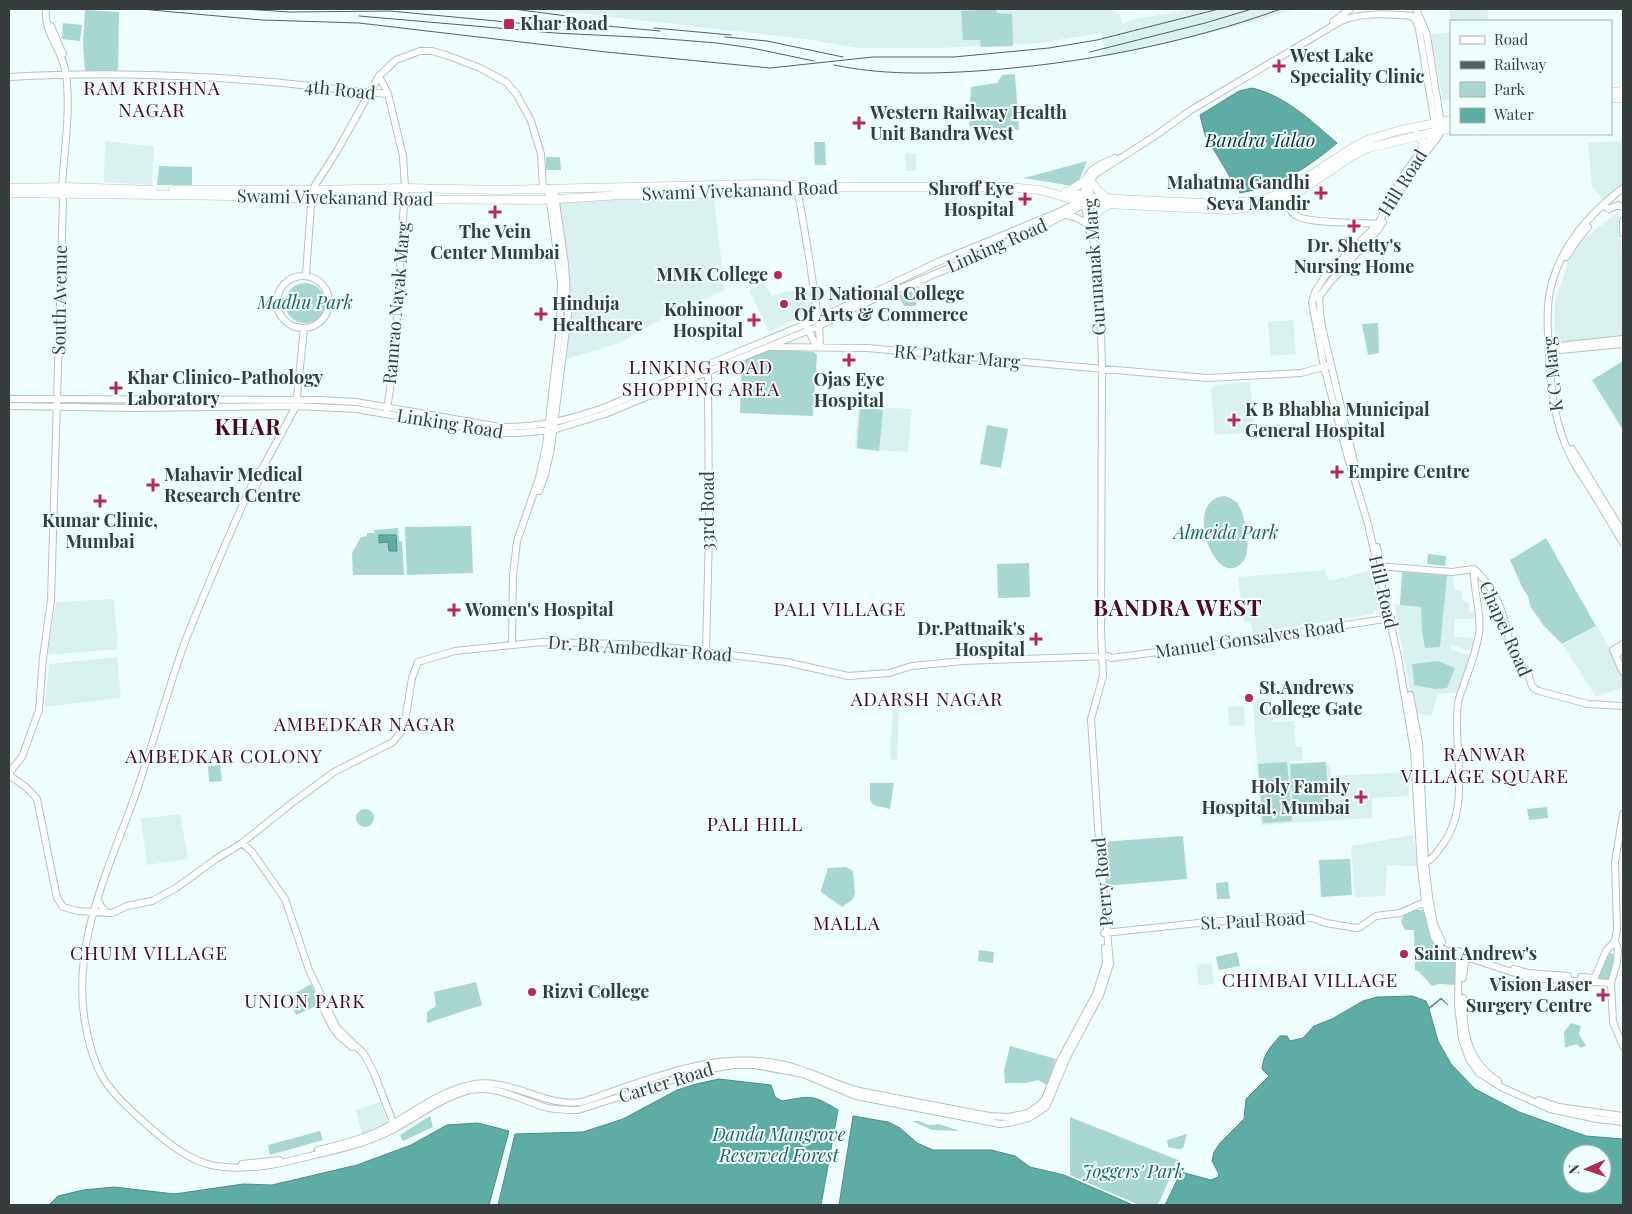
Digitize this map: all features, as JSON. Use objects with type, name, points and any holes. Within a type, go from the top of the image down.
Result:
[{"type":"main road","name":"South Avenue","points":[[9,774],[22,757],[39,710],[43,658],[52,600],[56,407],[68,75],[50,34],[47,23],[48,9]]},
{"type":"main road","name":"Gurunanak Marg","points":[[1103,657],[1098,631],[1097,482],[1100,302],[1090,224],[1085,201],[1088,180],[1092,170],[1332,23],[1350,9]]},
{"type":"main road","points":[[1417,9],[1428,42],[1438,127]]},
{"type":"main road","name":"Gurunanak Marg","points":[[1201,104],[1346,19],[1387,14],[1412,16],[1419,29],[1438,127]]},
{"type":"main road","points":[[306,275],[312,190],[337,151],[369,93],[380,76],[396,60],[420,52],[432,51],[446,54],[480,68],[506,82],[517,95],[531,121],[541,154],[565,266],[568,304],[567,323],[551,427],[540,474],[517,541],[513,575],[512,644]]},
{"type":"main road","name":"4th Road","points":[[9,77],[164,75],[258,80],[388,94]]},
{"type":"main road","name":"Ramrao Nayak Marg","points":[[380,76],[388,94],[403,156],[405,188],[394,360],[387,411]]},
{"type":"main road","name":"Swami Vivekanand Road","points":[[1283,196],[1297,193],[1354,155],[1368,148],[1417,136],[1450,121]]},
{"type":"main road","name":"Hill Road","points":[[1380,224],[1402,177],[1438,127]]},
{"type":"main road","name":"Hill Road","points":[[1438,127],[1438,138],[1411,172],[1380,224],[1325,276],[1315,292],[1312,303],[1348,458],[1379,566],[1398,657],[1419,743],[1425,862],[1430,900],[1439,939],[1444,945],[1462,954]]},
{"type":"main road","name":"Swami Vivekanand Road","points":[[1015,186],[1085,201],[1229,210],[1263,206],[1283,196],[1359,144],[1401,130],[1450,128]]},
{"type":"main road","points":[[1417,136],[1423,142],[1423,149]]},
{"type":"main road","points":[[1065,215],[1079,218],[1090,224],[1101,208],[1110,202],[1088,180],[1066,192]]},
{"type":"main road","name":"Swami Vivekanand Road","points":[[250,193],[405,188],[501,190],[762,184],[797,188]]},
{"type":"main road","name":"Swami Vivekanand Road","points":[[9,194],[155,190],[250,193],[311,199],[540,200],[622,195],[683,195],[797,188],[951,184],[1028,185],[1066,192],[1085,201]]},
{"type":"main road","name":"Swami Vivekanand Road","points":[[9,188],[64,193]]},
{"type":"main road","points":[[797,188],[808,246],[818,322],[818,346]]},
{"type":"main road","points":[[1606,206],[1623,188]]},
{"type":"main road","points":[[1606,206],[1623,193]]},
{"type":"main road","points":[[1283,196],[1292,213],[1297,217],[1311,221],[1380,224]]},
{"type":"main road","name":"Linking Road","points":[[818,322],[987,252],[1065,215],[1085,201]]},
{"type":"main road","name":"Linking Road","points":[[604,411],[807,327],[938,262],[1085,201]]},
{"type":"main road","points":[[1606,206],[1610,209],[1618,205],[1623,207]]},
{"type":"main road","name":"K C Marg","points":[[1606,206],[1574,235],[1551,299],[1552,392],[1555,412],[1564,443],[1623,543]]},
{"type":"main road","points":[[1623,221],[1623,233]]},
{"type":"main road","points":[[306,275],[319,280],[328,290],[330,304],[326,316],[316,325],[304,328],[294,326],[285,321],[279,312],[277,301],[280,291],[286,282],[295,277],[306,275]]},
{"type":"main road","points":[[917,282],[926,289]]},
{"type":"main road","points":[[807,327],[818,346]]},
{"type":"main road","name":"Linking Road","points":[[9,406],[295,406],[356,402],[387,411],[500,427],[551,427],[604,411],[708,371],[768,347],[807,327]]},
{"type":"main road","points":[[89,941],[89,925],[130,820],[185,648],[245,507],[295,406],[304,328]]},
{"type":"main road","points":[[1551,349],[1623,339]]},
{"type":"main road","points":[[1612,342],[1623,344]]},
{"type":"main road","name":"RK Patkar Marg","points":[[768,347],[818,346],[867,348],[1207,378],[1301,373],[1328,366]]},
{"type":"main road","name":"K C Marg","points":[[1551,349],[1555,394],[1568,444],[1623,533]]},
{"type":"main road","name":"33rd Road","points":[[706,652],[709,533],[708,371]]},
{"type":"main road","name":"Linking Road","points":[[9,399],[295,406]]},
{"type":"main road","points":[[89,941],[94,913],[136,792],[182,648],[227,539],[258,472],[262,471]]},
{"type":"main road","points":[[1379,566],[1452,572],[1474,570],[1479,631],[1475,654],[1458,702],[1459,789],[1456,814],[1448,839],[1431,860],[1425,862]]},
{"type":"main road","name":"Chapel Road","points":[[1474,570],[1488,584],[1504,616],[1516,659],[1520,666],[1527,671],[1532,688],[1588,704],[1623,706]]},
{"type":"main road","name":"Manuel Gonsalves Road","points":[[1103,657],[1110,654],[1126,654],[1243,639],[1390,616]]},
{"type":"main road","name":"Dr. BR Ambedkar Road","points":[[242,843],[292,802],[334,772],[393,742],[404,728],[412,678],[418,662],[455,651],[542,642],[612,644],[706,652],[786,662],[848,676],[889,673],[912,666],[964,662],[1103,657]]},
{"type":"main road","points":[[1619,650],[1623,662]]},
{"type":"main road","points":[[1619,650],[1623,672]]},
{"type":"main road","name":"Perry Road","points":[[1050,1095],[1110,964],[1106,932],[1092,719],[1102,680],[1103,657]]},
{"type":"main road","name":"Hill Road","points":[[1412,718],[1420,859],[1425,902],[1434,937],[1439,946],[1442,949],[1500,967],[1528,973],[1611,983]]},
{"type":"main road","points":[[9,774],[38,799],[57,898],[63,907],[78,912],[108,913],[127,906],[152,901],[176,888],[242,843],[252,852],[286,899],[294,929],[298,935],[309,970],[337,1028],[364,1054],[374,1073],[392,1127]]},
{"type":"main road","points":[[1623,814],[1615,862],[1617,929],[1615,941],[1618,952],[1611,983],[1613,1022],[1623,1046]]},
{"type":"main road","points":[[99,902],[108,913]]},
{"type":"main road","name":"St. Paul Road","points":[[1106,932],[1208,922],[1293,917],[1312,918],[1326,923],[1356,928],[1376,916],[1400,912],[1425,902]]},
{"type":"main road","points":[[1617,929],[1623,924]]},
{"type":"main road","name":"Carter Road","points":[[89,941],[84,960],[85,1005],[100,1076],[121,1102],[161,1137],[181,1151],[206,1164],[250,1166],[271,1164],[316,1153],[340,1150],[376,1138],[392,1127],[439,1103],[483,1088],[551,1108],[578,1110],[704,1070],[734,1065],[755,1065],[802,1074],[856,1096],[902,1102],[1000,1124],[1009,1124],[1035,1115],[1046,1107],[1050,1095]]},
{"type":"main road","points":[[1593,981],[1606,951],[1615,941]]},
{"type":"main road","points":[[1606,951],[1618,952]]},
{"type":"main road","points":[[1462,954],[1464,1025],[1476,1062],[1496,1079],[1514,1090],[1542,1102],[1559,1107],[1623,1116]]},
{"type":"main road","points":[[1462,965],[1458,1005],[1462,1039],[1469,1059],[1479,1073],[1501,1087],[1550,1109],[1597,1119],[1623,1122]]},
{"type":"shaded area","points":[[541,9],[1109,9],[1119,13],[1123,24],[1135,19],[1194,9],[1296,9],[1227,29],[1105,57],[1101,33],[1040,43],[940,48],[858,48],[805,39]]},
{"type":"shaded area","points":[[1449,9],[1487,9],[1489,20],[1451,20]]},
{"type":"shaded area","points":[[1450,32],[1450,100],[1443,101],[1431,35]]},
{"type":"shaded area","points":[[105,141],[154,147],[152,185],[104,182]]},
{"type":"shaded area","points":[[1623,141],[1623,186],[1603,199],[1592,187],[1588,143]]},
{"type":"shaded area","points":[[916,153],[916,171],[906,171],[905,154]]},
{"type":"shaded area","points":[[714,198],[725,290],[667,316],[619,343],[566,359],[569,317],[557,201]]},
{"type":"shaded area","points":[[1618,212],[1623,265],[1623,337],[1555,342],[1555,302],[1568,262],[1582,240]]},
{"type":"shaded area","name":"R D National College Of Arts & Commerce","points":[[764,283],[772,296],[788,291],[811,293],[813,311],[769,332],[749,290]]},
{"type":"shaded area","points":[[1293,320],[1296,354],[1271,356],[1268,322]]},
{"type":"shaded area","name":"K B Bhabha Municipal General Hospital","points":[[1250,382],[1255,432],[1215,435],[1211,390],[1214,385]]},
{"type":"shaded area","points":[[858,406],[912,409],[908,452],[855,449]]},
{"type":"shaded area","points":[[1325,570],[1329,581],[1369,571],[1379,606],[1373,614],[1253,633],[1251,621],[1244,622],[1238,577]]},
{"type":"shaded area","points":[[1402,572],[1453,576],[1455,590],[1462,591],[1463,600],[1469,603],[1469,612],[1477,613],[1476,619],[1454,619],[1454,637],[1476,638],[1474,650],[1451,645],[1451,649],[1472,655],[1459,693],[1438,694],[1431,716],[1415,713],[1399,634],[1395,604],[1400,605]]},
{"type":"shaded area","points":[[114,599],[118,649],[47,655],[56,602]]},
{"type":"shaded area","points":[[1597,626],[1614,656],[1623,677],[1623,687],[1596,697],[1563,645]]},
{"type":"shaded area","points":[[117,657],[121,698],[45,707],[49,664]]},
{"type":"shaded area","points":[[895,692],[899,712],[897,759],[891,760],[890,743],[893,715],[889,693]]},
{"type":"shaded area","points":[[1272,698],[1273,722],[1294,721],[1296,747],[1302,747],[1303,761],[1290,761],[1290,764],[1326,762],[1330,766],[1331,776],[1408,772],[1409,796],[1372,798],[1372,818],[1261,825],[1253,699]]},
{"type":"shaded area","points":[[1244,706],[1245,725],[1229,726],[1228,707]]},
{"type":"shaded area","points":[[180,814],[188,859],[147,865],[141,819]]},
{"type":"shaded area","points":[[1413,835],[1418,866],[1387,865],[1385,896],[1355,897],[1351,846]]},
{"type":"shaded area","points":[[1212,963],[1214,984],[1199,986],[1196,965]]},
{"type":"shaded area","points":[[380,1102],[388,1124],[362,1134],[356,1110]]},
{"type":"green space","points":[[996,9],[997,13],[1012,14],[1013,46],[981,47],[980,40],[963,40],[961,11]]},
{"type":"green space","points":[[85,10],[119,12],[118,71],[85,71],[83,43]]},
{"type":"green space","points":[[63,23],[82,25],[80,41],[62,39]]},
{"type":"green space","points":[[1015,74],[1019,130],[969,126],[971,87],[997,83],[1002,75]]},
{"type":"green space","points":[[814,142],[825,142],[826,165],[815,165]]},
{"type":"green space","points":[[546,157],[560,157],[561,170],[546,170]]},
{"type":"green space","points":[[1087,161],[1078,183],[1072,186],[1024,178]]},
{"type":"green space","points":[[159,166],[192,167],[192,185],[157,185]]},
{"type":"green space","name":"Madhu Park","points":[[301,283],[309,283],[316,286],[322,292],[325,303],[322,314],[316,320],[309,323],[301,323],[294,320],[288,314],[285,307],[285,299],[288,292],[294,286]]},
{"type":"green space","points":[[919,289],[916,306],[904,306],[898,295]]},
{"type":"green space","points":[[1378,323],[1379,353],[1368,355],[1362,324]]},
{"type":"green space","points":[[765,349],[814,352],[817,355],[813,416],[740,413],[742,359]]},
{"type":"green space","points":[[1623,361],[1623,430],[1592,380]]},
{"type":"green space","points":[[860,408],[883,410],[879,451],[857,448]]},
{"type":"green space","points":[[987,425],[1008,429],[1001,468],[980,464]]},
{"type":"green space","name":"Almeida Park","points":[[1225,496],[1238,504],[1247,532],[1246,555],[1244,560],[1234,568],[1224,566],[1214,557],[1204,527],[1205,512],[1212,501]]},
{"type":"green space","points":[[471,526],[473,573],[407,575],[405,527]]},
{"type":"green space","points":[[398,528],[399,541],[402,541],[404,575],[353,575],[352,553],[361,537],[367,536],[367,533],[374,533],[374,530]]},
{"type":"green space","points":[[1546,538],[1596,626],[1562,644],[1544,626],[1530,606],[1528,596],[1510,560]]},
{"type":"green space","points":[[1428,554],[1446,556],[1445,566],[1427,564]]},
{"type":"green space","points":[[1029,563],[1030,597],[998,598],[997,564]]},
{"type":"green space","points":[[1402,572],[1447,575],[1440,647],[1425,648],[1421,607],[1400,605]]},
{"type":"green space","points":[[1438,661],[1455,668],[1447,688],[1435,689],[1414,685],[1412,664]]},
{"type":"green space","points":[[1287,762],[1292,821],[1263,823],[1258,764]]},
{"type":"green space","points":[[1326,762],[1329,810],[1293,812],[1290,764]]},
{"type":"green space","points":[[220,765],[222,781],[209,782],[208,766]]},
{"type":"green space","points":[[870,783],[894,783],[890,809],[873,805],[870,800]]},
{"type":"green space","points":[[1547,807],[1548,818],[1529,820],[1527,809]]},
{"type":"green space","points":[[365,809],[371,812],[374,818],[371,824],[365,827],[359,824],[356,818],[359,812]]},
{"type":"green space","points":[[1183,836],[1187,879],[1104,886],[1101,842]]},
{"type":"green space","points":[[1350,859],[1352,895],[1321,897],[1319,860]]},
{"type":"green space","points":[[846,867],[853,871],[855,894],[852,900],[842,907],[821,892],[821,890],[828,868]]},
{"type":"green space","points":[[1228,882],[1230,899],[1217,899],[1216,883]]},
{"type":"green space","points":[[1424,910],[1427,926],[1437,949],[1455,960],[1455,985],[1439,984],[1432,986],[1415,970],[1414,930],[1405,930],[1401,922],[1406,913]]},
{"type":"green space","points":[[979,950],[994,952],[993,963],[978,961]]},
{"type":"green space","points":[[1237,952],[1240,966],[1219,970],[1216,957]]},
{"type":"green space","points":[[1610,953],[1614,957],[1610,981],[1598,980],[1597,977]]},
{"type":"green space","points":[[476,982],[482,1005],[427,1023],[427,1012],[436,1006],[434,992]]},
{"type":"green space","points":[[311,984],[320,1004],[296,1015],[289,997]]},
{"type":"green space","points":[[1571,1023],[1581,1026],[1579,1034],[1586,1046],[1581,1048],[1576,1044],[1565,1048],[1564,1032]]},
{"type":"green space","points":[[1010,1046],[1056,1059],[1047,1085],[1038,1080],[1026,1083],[1005,1083],[1004,1071]]},
{"type":"green space","points":[[430,1116],[433,1127],[403,1141],[400,1135]]},
{"type":"green space","name":"Joggers' Park","points":[[1070,1117],[1178,1160],[1158,1205],[1139,1205],[1070,1175]]},
{"type":"green space","points":[[912,1121],[920,1121],[928,1125],[939,1124],[960,1131],[932,1130]]},
{"type":"green space","points":[[320,1131],[323,1140],[270,1155],[268,1145]]},
{"type":"green space","points":[[1187,1134],[1183,1148],[1168,1147],[1167,1140]]},
{"type":"water","name":"Bandra Talao","points":[[1252,88],[1276,97],[1298,110],[1337,143],[1293,175],[1264,188],[1240,193],[1237,187],[1231,188],[1229,175],[1205,135],[1200,115],[1239,91]]},
{"type":"water","points":[[379,535],[396,535],[397,551],[389,551],[388,542],[379,543]]},
{"type":"water","points":[[1412,996],[1426,1001],[1429,1008],[1441,998],[1448,1005],[1441,999],[1429,1009],[1438,1041],[1451,1064],[1475,1089],[1519,1112],[1586,1136],[1623,1139],[1623,1205],[1165,1205],[1181,1172],[1211,1180],[1218,1177],[1219,1174],[1212,1161],[1214,1152],[1220,1143],[1244,1119],[1246,1099],[1269,1076],[1262,1069],[1264,1059],[1280,1036],[1287,1036],[1290,1041],[1303,1038],[1314,1026],[1332,1019],[1363,1001],[1377,997]]},
{"type":"water","name":"Danda Mangrove Reserved Forest","points":[[719,1079],[771,1085],[775,1097],[782,1101],[806,1097],[822,1101],[838,1110],[821,1205],[498,1205],[515,1134],[583,1132],[623,1119],[677,1090]]},
{"type":"water","points":[[853,1116],[888,1122],[900,1128],[917,1143],[933,1150],[991,1150],[1015,1156],[1030,1167],[1064,1175],[1133,1205],[839,1205]]},
{"type":"water","points":[[478,1123],[509,1131],[489,1205],[49,1205],[58,1196],[83,1190],[114,1187],[175,1194],[243,1184],[272,1185],[357,1165],[411,1145],[447,1125]]},
{"type":"railway","points":[[140,9],[262,20],[359,23],[606,52],[770,68],[873,57],[954,57],[1049,48],[1097,40],[1219,9]]},
{"type":"railway","points":[[244,9],[290,12],[390,11],[560,27]]},
{"type":"railway","points":[[513,9],[567,16]]},
{"type":"railway","points":[[1090,52],[1252,9]]},
{"type":"railway","points":[[834,65],[870,71],[923,73],[1016,68],[1131,51],[1207,32],[1281,9]]},
{"type":"railway","points":[[359,16],[555,33],[717,43],[814,61]]},
{"type":"railway","points":[[553,21],[660,31]]},
{"type":"railway","points":[[654,28],[731,35]]},
{"type":"railway","points":[[725,37],[767,41],[843,57]]},
{"type":"place","name":"Khar Road","points":[[509,24]]},
{"type":"place","name":"West Lake Speciality Clinic","points":[[1279,66]]},
{"type":"place","name":"Western Railway Health Unit Bandra West","points":[[859,123]]},
{"type":"place","name":"Mahatma Gandhi Seva Mandir","points":[[1321,193]]},
{"type":"place","name":"Shroff Eye Hospital","points":[[1025,199]]},
{"type":"place","name":"The Vein Center Mumbai","points":[[495,212]]},
{"type":"place","name":"Dr. Shetty's Nursing Home","points":[[1354,226]]},
{"type":"place","name":"MMK College","points":[[778,275]]},
{"type":"place","name":"R D National College Of Arts & Commerce","points":[[784,304]]},
{"type":"place","name":"Hinduja Healthcare","points":[[541,314]]},
{"type":"place","name":"Kohinoor Hospital","points":[[754,320]]},
{"type":"place","name":"Ojas Eye Hospital","points":[[849,360]]},
{"type":"place","name":"Khar Clinico-Pathology Laboratory","points":[[116,388]]},
{"type":"place","name":"K B Bhabha Municipal General Hospital","points":[[1234,420]]},
{"type":"place","name":"Empire Centre","points":[[1337,472]]},
{"type":"place","name":"Mahavir Medical Research Centre","points":[[153,485]]},
{"type":"place","name":"Kumar Clinic, Mumbai","points":[[100,501]]},
{"type":"place","name":"Women's Hospital","points":[[454,610]]},
{"type":"place","name":"Dr.Pattnaik's Hospital","points":[[1036,639]]},
{"type":"place","name":"St.Andrews College Gate","points":[[1249,698]]},
{"type":"place","name":"Holy Family Hospital, Mumbai","points":[[1361,797]]},
{"type":"place","name":"Saint Andrew's","points":[[1404,954]]},
{"type":"place","name":"Rizvi College","points":[[532,992]]},
{"type":"place","name":"Vision Laser Surgery Centre","points":[[1603,995]]},
{"type":"district","name":"RAM KRISHNA NAGAR","points":[[152,99]]},
{"type":"district","name":"LINKING ROAD SHOPPING AREA","points":[[701,378]]},
{"type":"district","name":"KHAR","points":[[248,427]]},
{"type":"district","name":"BANDRA WEST","points":[[1178,608]]},
{"type":"district","name":"PALI VILLAGE","points":[[840,609]]},
{"type":"district","name":"ADARSH NAGAR","points":[[927,699]]},
{"type":"district","name":"AMBEDKAR NAGAR","points":[[365,724]]},
{"type":"district","name":"AMBEDKAR COLONY","points":[[224,756]]},
{"type":"district","name":"RANWAR VILLAGE SQUARE","points":[[1485,765]]},
{"type":"district","name":"PALI HILL","points":[[755,824]]},
{"type":"district","name":"MALLA","points":[[847,923]]},
{"type":"district","name":"CHUIM VILLAGE","points":[[149,953]]},
{"type":"district","name":"CHIMBAI VILLAGE","points":[[1310,980]]},
{"type":"district","name":"UNION PARK","points":[[305,1001]]}]
